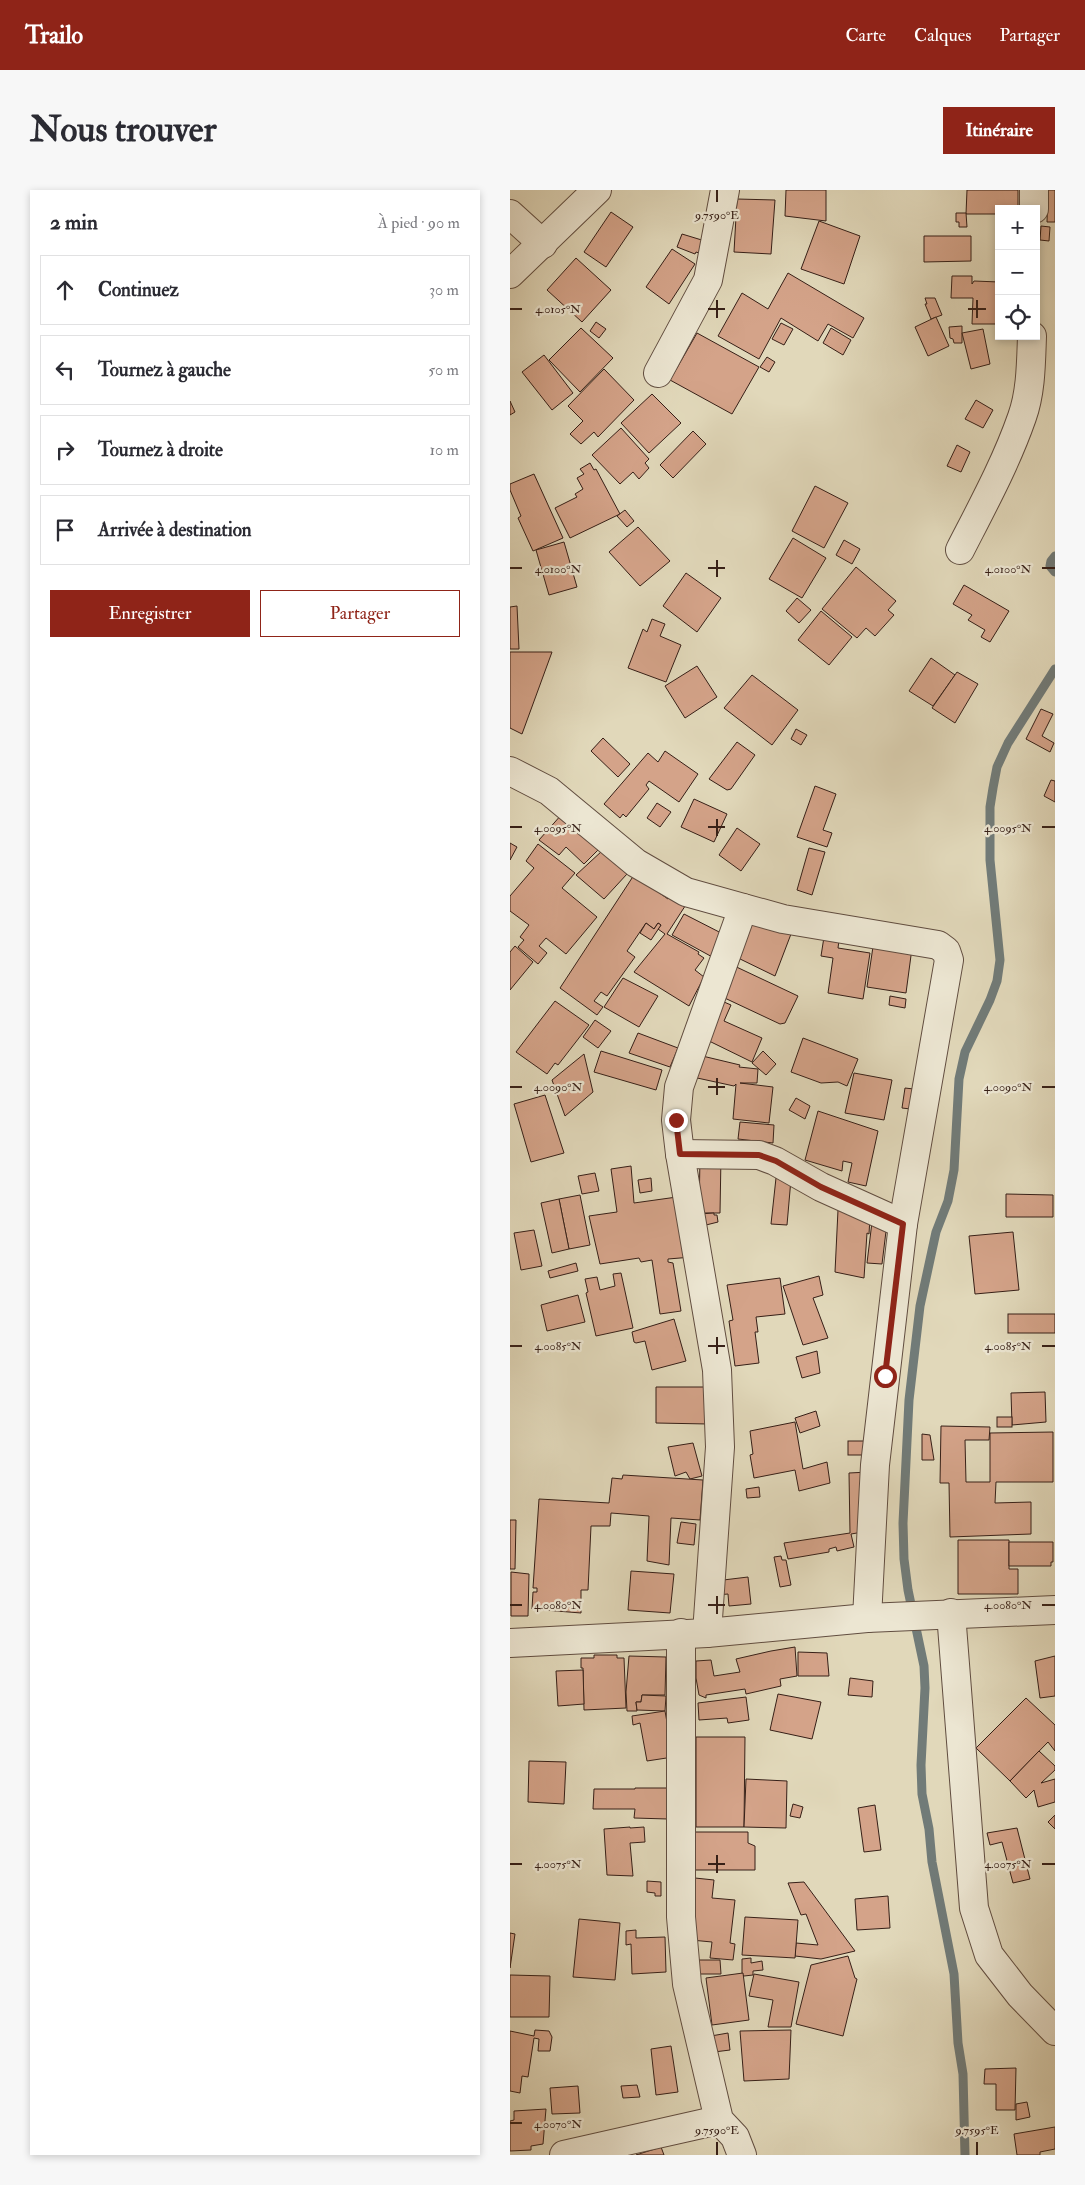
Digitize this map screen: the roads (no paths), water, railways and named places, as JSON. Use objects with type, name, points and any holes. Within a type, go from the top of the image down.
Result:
[{"type":"street","points":[[510,274],[597,190]]},
{"type":"street","points":[[658,373],[708,280],[725,190]]},
{"type":"street","points":[[1034,190],[1034,205]]},
{"type":"street","points":[[510,214],[543,244]]},
{"type":"street","points":[[960,550],[990,490],[1023,415],[1031,371],[1032,340]]},
{"type":"street","points":[[510,771],[548,791],[636,863],[686,892],[783,919],[938,945],[946,951],[949,960],[903,1224],[875,1465],[867,1618]]},
{"type":"street","points":[[742,2155],[735,2137],[719,2120],[687,1984],[681,1918],[694,1633],[720,1447],[717,1370],[680,1154],[676,1120],[679,1087],[743,908]]},
{"type":"street","points":[[680,1154],[759,1155],[776,1161],[821,1187],[903,1224]]},
{"type":"street","points":[[510,1643],[694,1633],[867,1618],[1055,1610]]},
{"type":"street","points":[[951,1613],[974,1908],[989,1955],[1020,1995],[1055,2031]]},
{"type":"street","points":[[564,2155],[719,2120]]},
{"type":"waterway","points":[[1055,556],[1050,566],[1055,572]]},
{"type":"waterway","points":[[965,2155],[963,2074],[958,2043],[954,1974],[932,1862],[929,1829],[922,1794],[924,1666],[908,1590],[904,1559],[903,1523],[909,1400],[920,1306],[936,1232],[948,1201],[954,1170],[959,1079],[965,1052],[997,981],[1000,960],[990,860],[990,807],[997,767],[1008,743],[1055,669]]}]
